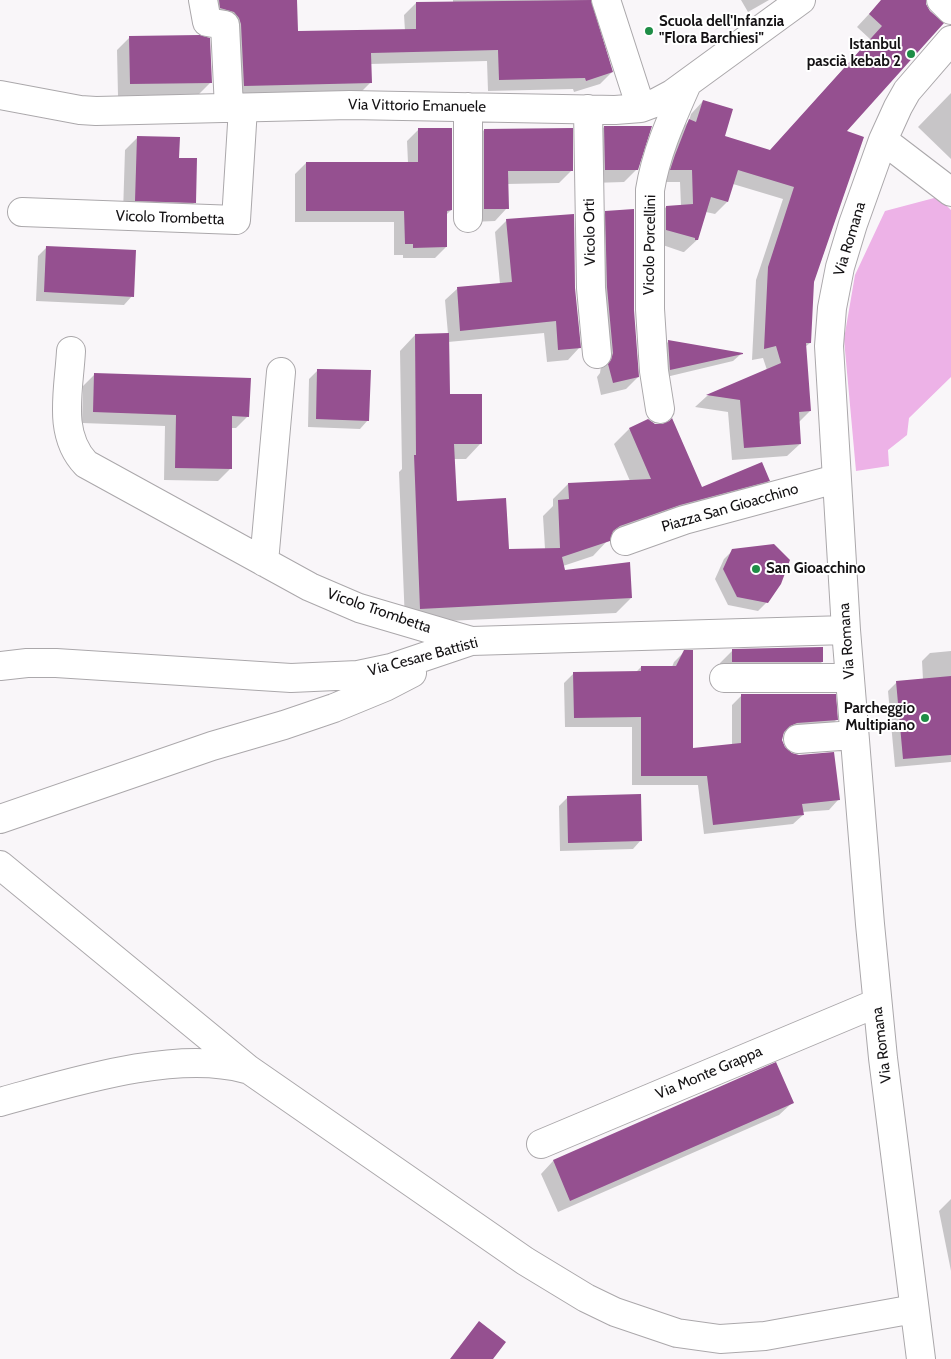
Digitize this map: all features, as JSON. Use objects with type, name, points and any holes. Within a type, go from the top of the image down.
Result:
[{"type":"street","points":[[203,0],[207,22],[225,25],[236,108]]},
{"type":"street","points":[[606,0],[641,108]]},
{"type":"street","name":"Via Vittorio Emanuele","points":[[0,96],[96,111],[350,105],[624,110],[641,108],[657,102],[686,86],[801,0]]},
{"type":"street","points":[[941,0],[951,10]]},
{"type":"street","name":"Via Romana","points":[[921,1359],[877,1003],[846,630],[829,346],[834,294],[847,242],[883,140],[907,91],[951,40]]},
{"type":"street","name":"Vicolo Porcellini","points":[[660,409],[654,376],[650,309],[650,190],[662,142],[686,86]]},
{"type":"street","points":[[468,107],[468,218]]},
{"type":"street","name":"Vicolo Trombetta","points":[[22,212],[236,220],[236,108]]},
{"type":"street","name":"Vicolo Orti","points":[[588,109],[591,288],[598,354]]},
{"type":"street","points":[[883,140],[951,192]]},
{"type":"street","name":"Vicolo Trombetta","points":[[71,352],[67,427],[69,438],[79,457],[94,469],[310,587],[359,608],[471,641]]},
{"type":"street","points":[[264,562],[281,372]]},
{"type":"street","name":"Piazza San Gioacchino","points":[[625,541],[684,520],[836,478]]},
{"type":"street","name":"Via Cesare Battisti","points":[[0,666],[40,663],[73,664],[290,678],[320,678],[358,675],[391,668],[471,641],[846,630]]},
{"type":"street","points":[[0,819],[212,746],[334,708],[385,687],[471,641]]},
{"type":"street","points":[[724,678],[850,678]]},
{"type":"street","points":[[798,739],[854,735]]},
{"type":"street","points":[[0,865],[248,1069],[525,1261],[586,1298],[638,1321],[677,1333],[720,1339],[765,1336],[914,1309]]},
{"type":"street","name":"Via Monte Grappa","points":[[542,1144],[877,1003]]},
{"type":"street","points":[[0,1102],[98,1076],[174,1063],[222,1063],[248,1069]]},
{"type":"shaded area","points":[[938,197],[951,210],[951,377],[909,418],[907,435],[888,450],[889,466],[856,471],[844,339],[855,275],[885,211]]},
{"type":"building","points":[[219,0],[297,0],[298,31],[416,29],[416,2],[591,0],[613,72],[586,81],[585,78],[499,80],[498,50],[371,53],[372,83],[244,86],[241,24],[234,12],[220,8]]},
{"type":"building","points":[[881,0],[926,0],[930,11],[944,23],[847,131],[864,137],[814,282],[811,343],[806,343],[811,411],[799,412],[801,444],[744,448],[740,400],[706,395],[781,363],[776,346],[764,349],[768,267],[794,187],[738,170],[728,202],[711,197],[698,240],[695,240],[695,238],[666,230],[666,206],[693,204],[692,170],[670,170],[689,119],[696,122],[703,100],[733,109],[725,136],[770,150],[882,26],[869,14]]},
{"type":"building","points":[[200,35],[210,38],[212,83],[130,84],[129,36]]},
{"type":"building","points":[[604,126],[652,126],[638,170],[605,170]]},
{"type":"building","points":[[418,128],[452,128],[452,210],[447,211],[447,247],[413,248],[413,244],[405,244],[404,211],[306,211],[306,162],[418,162]]},
{"type":"building","points":[[573,128],[573,171],[508,171],[509,209],[484,209],[484,129]]},
{"type":"building","points":[[137,136],[180,137],[179,158],[197,158],[196,203],[135,201]]},
{"type":"building","points":[[634,209],[634,310],[639,377],[613,383],[608,364],[613,353],[607,287],[605,211]]},
{"type":"building","points":[[574,214],[575,288],[581,348],[558,350],[556,321],[460,331],[457,287],[512,282],[506,219]]},
{"type":"building","points":[[46,246],[136,250],[134,297],[44,292]]},
{"type":"building","points":[[449,333],[450,394],[482,394],[482,444],[454,444],[457,501],[506,498],[509,549],[560,548],[558,500],[569,499],[568,483],[651,479],[629,428],[648,419],[655,424],[662,424],[672,418],[702,487],[762,462],[770,481],[680,505],[620,526],[613,531],[610,541],[562,557],[565,570],[630,562],[632,598],[420,609],[414,455],[416,455],[415,334]]},
{"type":"building","points":[[668,340],[743,353],[743,354],[670,370]]},
{"type":"building","points":[[317,369],[371,370],[369,421],[316,419]]},
{"type":"building","points":[[94,373],[251,378],[249,417],[232,416],[232,469],[175,468],[176,415],[93,412]]},
{"type":"building","name":"San Gioacchino","points":[[774,544],[790,560],[781,584],[768,603],[737,597],[723,569],[732,549]]},
{"type":"building","points":[[823,647],[823,662],[732,662],[732,649]]},
{"type":"building","points":[[684,650],[693,650],[693,748],[741,743],[741,694],[836,694],[838,720],[797,723],[790,726],[784,732],[782,740],[785,747],[792,753],[799,755],[834,752],[840,800],[802,804],[804,815],[713,825],[707,776],[641,776],[641,717],[574,718],[573,672],[641,671],[641,666],[676,666]]},
{"type":"building","name":"Parcheggio Multipiano","points":[[951,676],[951,755],[903,759],[896,681]]},
{"type":"building","points":[[641,794],[642,841],[568,843],[567,796]]},
{"type":"building","points":[[776,1062],[794,1103],[570,1201],[553,1160]]},
{"type":"building","points":[[479,1321],[506,1342],[493,1359],[450,1359]]},
{"type":"place","name":"Scuola dell'Infanzia \"Flora Barchiesi\"","points":[[649,31]]},
{"type":"place","name":"Istanbul pascià kebab 2","points":[[911,54]]},
{"type":"place","name":"San Gioacchino","points":[[756,569]]},
{"type":"place","name":"Parcheggio Multipiano","points":[[925,718]]}]
